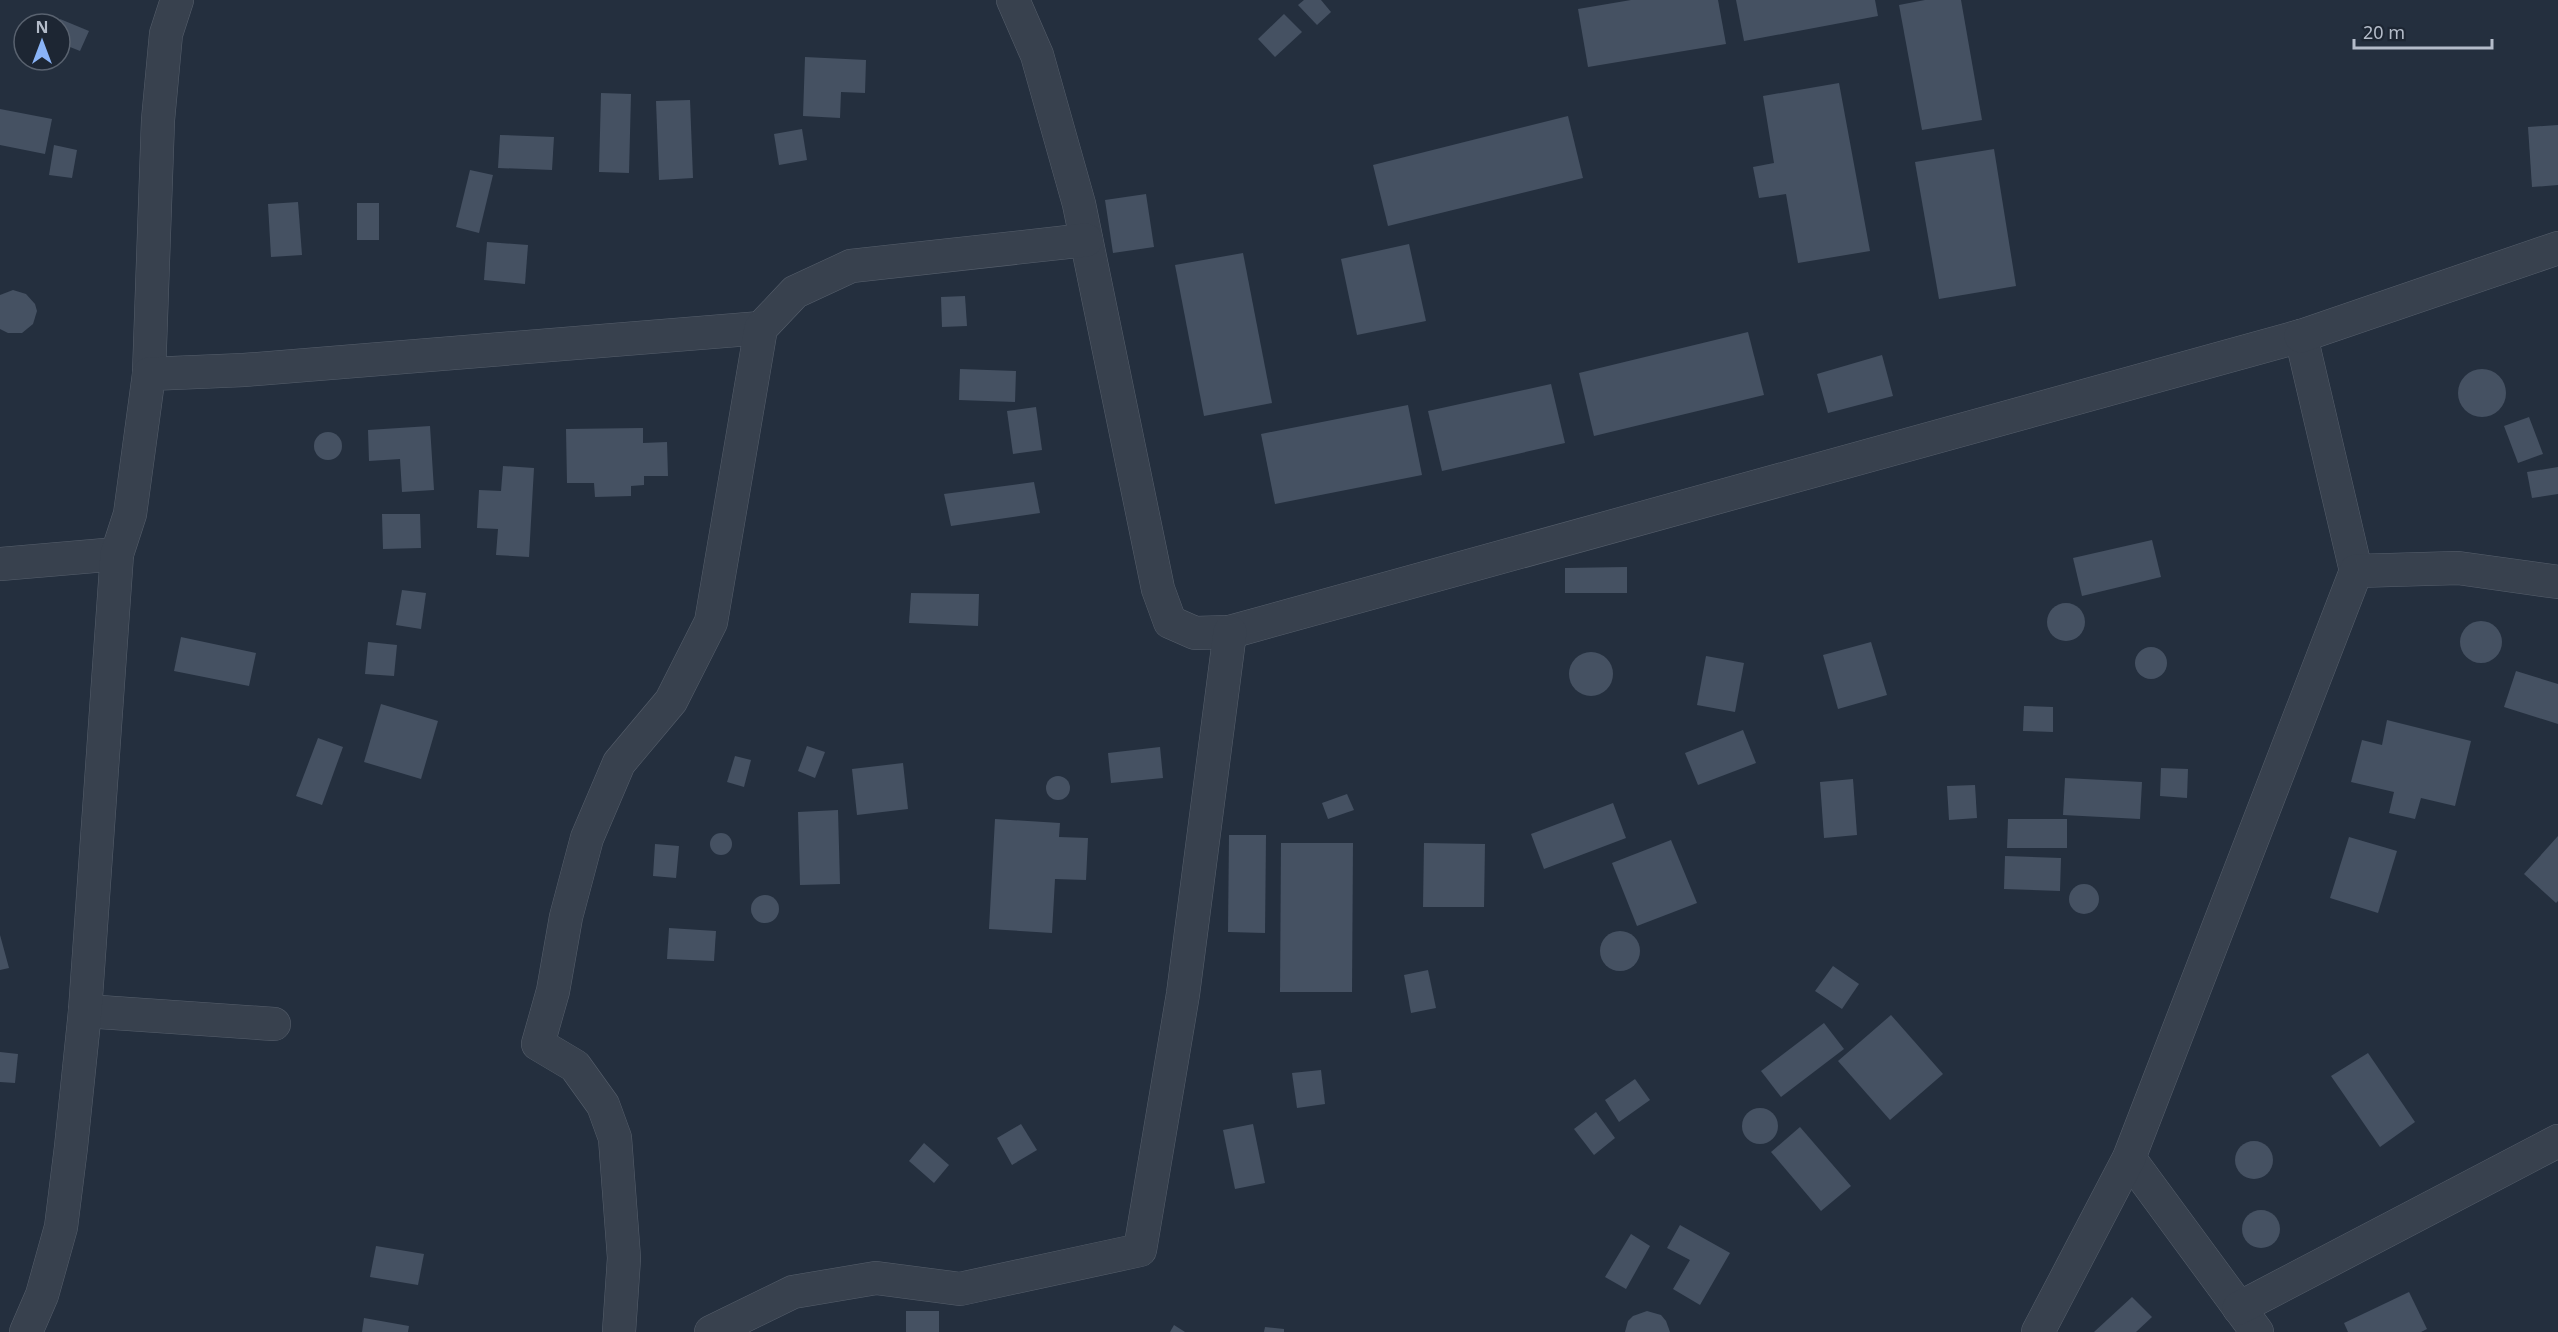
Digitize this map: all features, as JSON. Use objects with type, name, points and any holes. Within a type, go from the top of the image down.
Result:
[{"type":"street","points":[[26,1332],[42,1295],[61,1227],[85,1011],[117,554],[130,514],[149,374],[158,120],[166,34],[177,0]]},
{"type":"street","points":[[1013,0],[1037,55],[1079,204],[1158,589],[1170,622],[1195,633],[1230,632],[2301,336],[2558,248]]},
{"type":"street","points":[[619,1332],[624,1258],[615,1138],[603,1105],[575,1066],[538,1044],[553,992],[566,917],[587,838],[619,763],[671,700],[711,622],[760,328],[795,292],[851,266],[1086,240]]},
{"type":"street","points":[[149,374],[244,370],[760,328]]},
{"type":"street","points":[[2038,1332],[2129,1158],[2356,571],[2301,336]]},
{"type":"street","points":[[0,564],[117,554]]},
{"type":"street","points":[[2356,571],[2458,568],[2558,582]]},
{"type":"street","points":[[711,1332],[793,1292],[876,1278],[960,1289],[1140,1250],[1183,994],[1230,632]]},
{"type":"street","points":[[85,1011],[274,1024]]},
{"type":"street","points":[[2129,1158],[2248,1320],[2558,1141]]},
{"type":"building","points":[[1304,0],[1321,0],[1331,12],[1317,25],[1298,5]]},
{"type":"building","points":[[1631,0],[1718,0],[1726,44],[1588,67],[1578,9]]},
{"type":"building","points":[[1736,0],[1875,0],[1878,16],[1744,41]]},
{"type":"building","points":[[1925,0],[1961,0],[1982,120],[1922,130],[1899,5]]},
{"type":"building","points":[[1284,14],[1302,32],[1275,57],[1258,39]]},
{"type":"building","points":[[72,24],[89,31],[80,51],[72,48]]},
{"type":"building","points":[[805,57],[866,60],[865,93],[841,92],[840,118],[803,116]]},
{"type":"building","points":[[1839,83],[1870,251],[1798,263],[1786,194],[1759,198],[1753,167],[1774,163],[1763,96]]},
{"type":"building","points":[[601,93],[631,94],[629,173],[599,172]]},
{"type":"building","points":[[690,100],[693,178],[659,180],[656,101]]},
{"type":"building","points":[[0,109],[52,119],[45,154],[0,145]]},
{"type":"building","points":[[1568,116],[1583,178],[1388,226],[1373,165]]},
{"type":"building","points":[[2558,125],[2558,185],[2532,187],[2528,127]]},
{"type":"building","points":[[802,129],[807,160],[779,165],[774,134]]},
{"type":"building","points":[[500,135],[554,137],[552,170],[498,168]]},
{"type":"building","points":[[54,145],[77,150],[72,178],[49,175]]},
{"type":"building","points":[[1994,149],[2016,286],[1939,299],[1915,162]]},
{"type":"building","points":[[470,170],[493,175],[479,233],[456,227]]},
{"type":"building","points":[[1146,194],[1154,247],[1113,253],[1105,200]]},
{"type":"building","points":[[298,202],[302,255],[271,257],[268,204]]},
{"type":"building","points":[[357,203],[379,203],[379,240],[357,240]]},
{"type":"building","points":[[487,242],[528,245],[525,284],[484,280]]},
{"type":"building","points":[[1409,244],[1426,321],[1357,335],[1341,259]]},
{"type":"building","points":[[1243,253],[1272,403],[1204,416],[1175,265]]},
{"type":"building","points":[[13,290],[26,294],[35,304],[37,311],[33,324],[22,333],[8,333],[0,329],[0,295]]},
{"type":"building","points":[[965,296],[967,326],[942,327],[941,297]]},
{"type":"building","points":[[1748,332],[1764,395],[1594,436],[1579,373]]},
{"type":"building","points":[[1882,355],[1893,396],[1828,413],[1817,374]]},
{"type":"building","points":[[960,369],[1016,371],[1015,402],[959,400]]},
{"type":"building","points":[[2482,369],[2499,376],[2506,393],[2499,410],[2482,417],[2465,410],[2458,393],[2465,376]]},
{"type":"building","points":[[1551,384],[1565,443],[1442,471],[1428,411]]},
{"type":"building","points":[[1408,405],[1422,475],[1275,504],[1261,434]]},
{"type":"building","points":[[1036,407],[1042,450],[1013,454],[1007,411]]},
{"type":"building","points":[[2529,417],[2543,454],[2518,463],[2504,426]]},
{"type":"building","points":[[430,426],[434,490],[402,492],[400,459],[369,461],[368,430]]},
{"type":"building","points":[[643,428],[643,443],[667,442],[668,476],[644,476],[644,485],[631,486],[631,496],[595,497],[594,483],[567,483],[566,429]]},
{"type":"building","points":[[328,432],[338,436],[342,446],[338,456],[328,460],[318,456],[314,446],[318,436]]},
{"type":"building","points":[[503,466],[534,468],[529,557],[496,555],[498,529],[477,528],[479,490],[501,491]]},
{"type":"building","points":[[2558,467],[2558,494],[2532,498],[2527,472]]},
{"type":"building","points":[[1034,482],[1040,513],[951,526],[944,494]]},
{"type":"building","points":[[382,514],[420,514],[421,548],[383,549]]},
{"type":"building","points":[[2152,540],[2161,577],[2082,596],[2073,558]]},
{"type":"building","points":[[1627,567],[1627,593],[1565,593],[1565,568]]},
{"type":"building","points":[[402,590],[426,593],[421,629],[396,625]]},
{"type":"building","points":[[911,593],[979,594],[978,626],[909,623]]},
{"type":"building","points":[[2066,603],[2073,604],[2079,609],[2084,615],[2084,629],[2079,635],[2073,640],[2066,641],[2059,640],[2053,635],[2048,629],[2047,622],[2048,615],[2053,609],[2059,604]]},
{"type":"building","points":[[2481,621],[2496,627],[2502,642],[2496,657],[2481,663],[2466,657],[2460,642],[2466,627]]},
{"type":"building","points":[[181,637],[256,653],[249,686],[174,671]]},
{"type":"building","points":[[368,642],[397,645],[394,676],[365,674]]},
{"type":"building","points":[[1871,642],[1887,695],[1838,709],[1823,655]]},
{"type":"building","points":[[2151,647],[2163,651],[2167,663],[2163,675],[2151,679],[2139,675],[2135,663],[2139,651]]},
{"type":"building","points":[[1591,652],[1600,653],[1607,658],[1612,665],[1612,683],[1607,690],[1600,695],[1591,696],[1582,695],[1575,690],[1570,683],[1569,674],[1570,665],[1575,658],[1582,653]]},
{"type":"building","points":[[1706,656],[1744,663],[1735,712],[1697,705]]},
{"type":"building","points":[[2516,671],[2558,684],[2558,724],[2504,707]]},
{"type":"building","points":[[381,704],[438,721],[421,779],[364,762]]},
{"type":"building","points":[[2024,706],[2053,707],[2053,732],[2023,731]]},
{"type":"building","points":[[2387,720],[2471,741],[2455,806],[2421,798],[2415,819],[2389,813],[2394,792],[2351,782],[2362,740],[2382,745]]},
{"type":"building","points":[[1743,730],[1756,763],[1698,785],[1685,753]]},
{"type":"building","points":[[318,738],[343,747],[322,805],[296,796]]},
{"type":"building","points":[[807,746],[825,752],[815,778],[798,771]]},
{"type":"building","points":[[1160,747],[1163,778],[1111,783],[1108,753]]},
{"type":"building","points":[[735,756],[751,760],[744,787],[727,782]]},
{"type":"building","points":[[903,763],[908,809],[857,815],[852,769]]},
{"type":"building","points":[[2161,768],[2188,769],[2187,798],[2160,796]]},
{"type":"building","points":[[1058,776],[1066,780],[1070,788],[1066,796],[1058,800],[1050,796],[1046,788],[1050,780]]},
{"type":"building","points":[[2065,778],[2142,782],[2140,819],[2063,815]]},
{"type":"building","points":[[1853,779],[1857,835],[1824,838],[1820,782]]},
{"type":"building","points":[[1975,785],[1977,818],[1949,820],[1947,786]]},
{"type":"building","points":[[1347,794],[1354,810],[1328,819],[1322,803]]},
{"type":"building","points":[[1613,803],[1626,838],[1544,869],[1531,834]]},
{"type":"building","points":[[838,810],[840,884],[800,885],[798,812]]},
{"type":"building","points":[[995,819],[1060,823],[1059,837],[1088,838],[1086,880],[1055,879],[1052,933],[989,929]]},
{"type":"building","points":[[2008,819],[2067,819],[2067,848],[2007,848]]},
{"type":"building","points":[[717,833],[725,833],[732,840],[732,848],[725,855],[717,855],[710,848],[710,840]]},
{"type":"building","points":[[1229,835],[1266,835],[1265,933],[1228,932]]},
{"type":"building","points":[[2558,836],[2558,901],[2556,903],[2524,874]]},
{"type":"building","points":[[2349,837],[2397,851],[2378,913],[2330,898]]},
{"type":"building","points":[[1671,840],[1697,903],[1637,926],[1612,863]]},
{"type":"building","points":[[1281,843],[1353,843],[1352,992],[1280,992]]},
{"type":"building","points":[[1424,843],[1485,844],[1484,907],[1423,907]]},
{"type":"building","points":[[655,844],[679,846],[676,878],[653,876]]},
{"type":"building","points":[[2005,856],[2061,858],[2060,891],[2004,889]]},
{"type":"building","points":[[2084,884],[2095,888],[2099,899],[2095,910],[2084,914],[2073,910],[2069,899],[2073,888]]},
{"type":"building","points":[[765,895],[775,899],[779,909],[775,919],[765,923],[755,919],[751,909],[755,899]]},
{"type":"building","points":[[669,928],[716,931],[714,961],[667,959]]},
{"type":"building","points":[[1620,931],[1634,937],[1640,951],[1634,965],[1620,971],[1606,965],[1600,951],[1606,937]]},
{"type":"building","points":[[0,935],[9,968],[0,970]]},
{"type":"building","points":[[1833,966],[1859,984],[1842,1009],[1815,991]]},
{"type":"building","points":[[1428,970],[1436,1008],[1411,1013],[1404,975]]},
{"type":"building","points":[[1891,1015],[1943,1074],[1890,1120],[1838,1061]]},
{"type":"building","points":[[1824,1023],[1844,1049],[1781,1097],[1761,1071]]},
{"type":"building","points":[[0,1052],[18,1054],[15,1083],[0,1082]]},
{"type":"building","points":[[2368,1053],[2415,1122],[2380,1147],[2331,1076]]},
{"type":"building","points":[[1321,1070],[1325,1104],[1297,1108],[1292,1073]]},
{"type":"building","points":[[1635,1079],[1650,1100],[1619,1122],[1605,1100]]},
{"type":"building","points":[[1760,1108],[1773,1113],[1778,1126],[1773,1139],[1760,1144],[1747,1139],[1742,1126],[1747,1113]]},
{"type":"building","points":[[1596,1112],[1615,1138],[1594,1155],[1574,1129]]},
{"type":"building","points":[[1021,1124],[1037,1150],[1012,1165],[997,1138]]},
{"type":"building","points":[[1253,1124],[1265,1183],[1235,1189],[1223,1130]]},
{"type":"building","points":[[1800,1127],[1851,1186],[1821,1211],[1771,1152]]},
{"type":"building","points":[[2254,1141],[2268,1146],[2273,1160],[2268,1174],[2254,1179],[2240,1174],[2235,1160],[2240,1146]]},
{"type":"building","points":[[924,1143],[949,1165],[934,1183],[909,1161]]},
{"type":"building","points":[[2261,1210],[2275,1215],[2280,1229],[2275,1243],[2261,1248],[2247,1243],[2242,1229],[2247,1215]]},
{"type":"building","points":[[1680,1225],[1730,1253],[1700,1305],[1673,1289],[1690,1260],[1667,1248]]},
{"type":"building","points":[[1631,1234],[1650,1246],[1626,1289],[1605,1277]]},
{"type":"building","points":[[376,1246],[424,1254],[418,1285],[370,1277]]},
{"type":"building","points":[[2409,1292],[2427,1329],[2421,1332],[2348,1332],[2344,1323]]},
{"type":"building","points":[[2132,1297],[2152,1317],[2136,1332],[2094,1332]]},
{"type":"building","points":[[906,1311],[939,1311],[939,1332],[906,1332]]},
{"type":"building","points":[[1647,1311],[1661,1315],[1670,1332],[1625,1332],[1628,1321],[1633,1316]]},
{"type":"building","points":[[364,1318],[409,1326],[408,1332],[362,1332]]},
{"type":"building","points":[[1174,1325],[1185,1332],[1170,1332]]},
{"type":"building","points":[[1265,1327],[1284,1329],[1284,1332],[1264,1332]]}]
